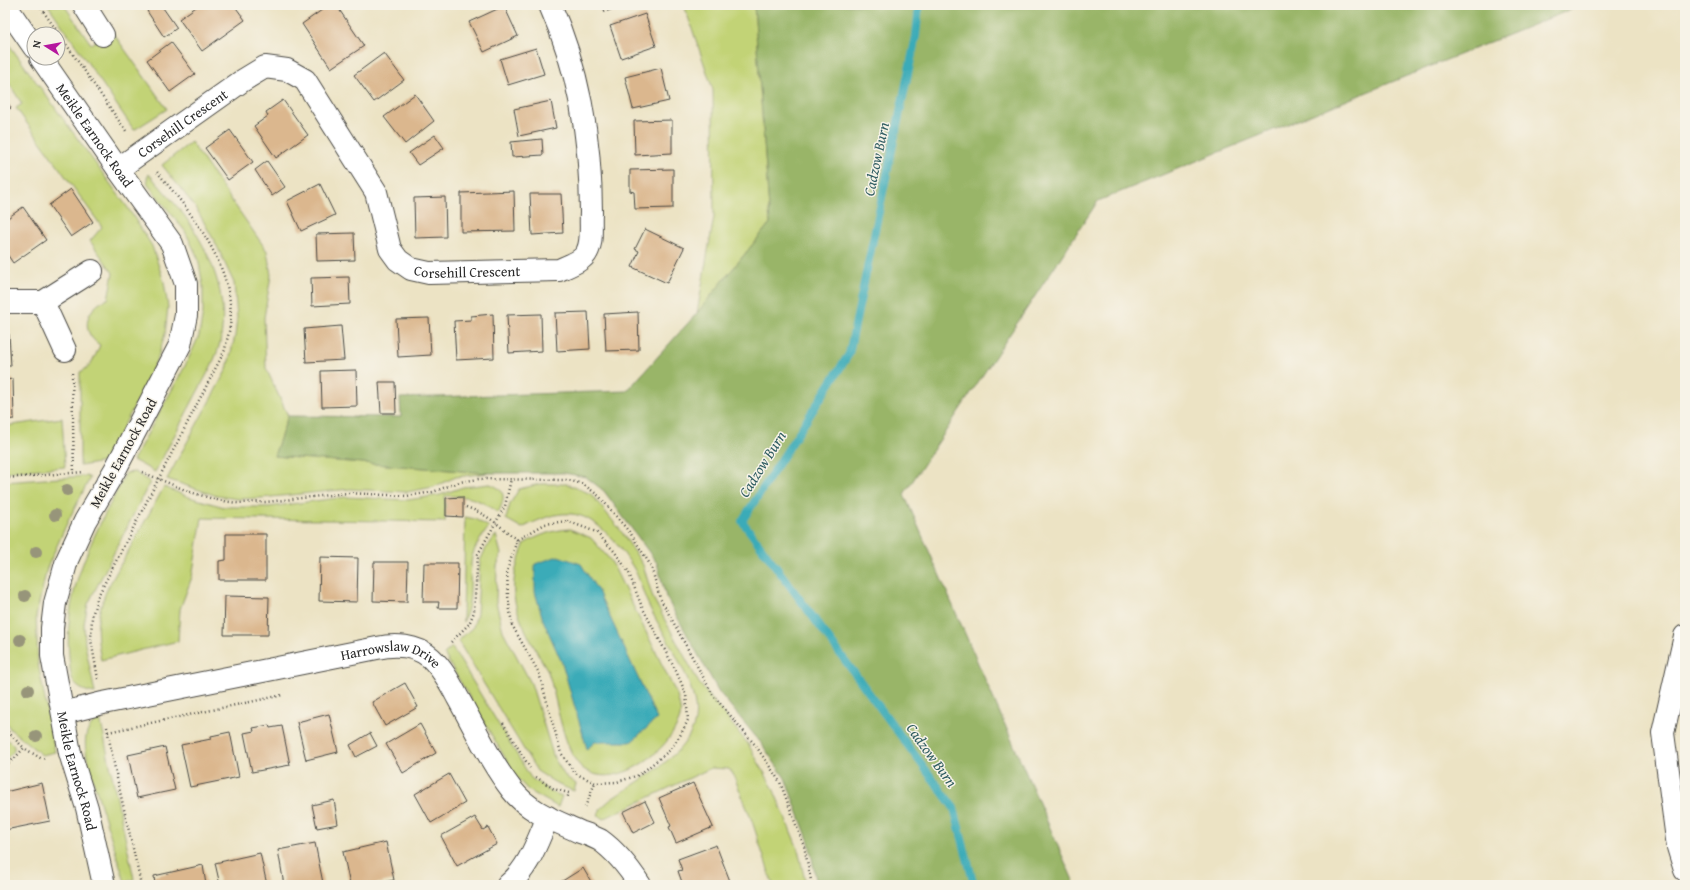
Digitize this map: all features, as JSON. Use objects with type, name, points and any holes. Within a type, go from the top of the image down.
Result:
[{"type":"street","points":[[5,5],[26,35]]},
{"type":"street","points":[[84,5],[103,35]]},
{"type":"street","name":"Corsehill Crescent","points":[[118,169],[242,81],[265,67],[287,70],[305,80],[376,192],[390,249],[398,260],[411,269],[430,273],[559,270],[575,263],[587,253],[590,238],[591,185],[584,118],[572,63],[550,5]]},
{"type":"street","name":"Meikle Earnock Road","points":[[47,66],[172,244],[186,284],[186,315],[180,345],[116,468],[85,522],[67,560],[55,603],[52,628],[52,656],[70,753],[87,808],[104,885]]},
{"type":"street","points":[[5,302],[43,302],[92,271]]},
{"type":"street","points":[[43,302],[65,350]]},
{"type":"street","points":[[1685,636],[1663,733],[1678,847],[1685,870]]},
{"type":"street","name":"Harrowslaw Drive","points":[[63,713],[103,703],[392,645],[408,647],[431,658],[447,678],[508,784],[521,800],[530,808],[599,840],[615,852],[629,868],[640,885]]},
{"type":"street","points":[[508,885],[524,868],[553,819]]},
{"type":"path","points":[[65,350],[72,369],[74,472]]},
{"type":"path","points":[[5,478],[116,468],[134,469],[190,492],[217,500],[237,503],[266,502],[348,493],[407,496],[433,492],[459,482],[479,479],[567,480],[583,484],[599,496],[631,534],[651,566],[660,598],[713,695],[756,746],[780,782],[804,846],[812,885]]},
{"type":"path","points":[[431,658],[453,640],[469,624],[474,612],[478,554],[505,506],[511,479]]},
{"type":"path","points":[[466,507],[479,511],[496,522],[516,540]]},
{"type":"path","points":[[567,521],[596,532],[614,551],[628,571],[642,607],[686,694],[688,707],[688,720],[674,745],[639,775],[617,782],[595,783],[575,773],[561,753],[539,673],[512,625],[508,596],[507,571],[516,540],[545,524],[567,521]]},
{"type":"path","points":[[453,640],[457,647]]},
{"type":"path","points":[[502,721],[530,768]]},
{"type":"path","points":[[5,729],[24,748],[42,759],[48,757]]},
{"type":"path","points":[[5,765],[14,759],[24,748]]},
{"type":"path","points":[[534,775],[554,789],[569,793],[553,819]]},
{"type":"green space","points":[[48,5],[64,5],[91,44],[111,30],[167,109],[134,130],[66,31],[66,26],[62,26]]},
{"type":"green space","points":[[684,5],[754,5],[770,223],[697,313],[714,217],[713,90]]},
{"type":"green space","points":[[754,5],[1582,5],[1098,201],[904,494],[1075,885],[817,885],[809,842],[785,778],[761,743],[719,692],[666,597],[657,563],[604,491],[586,477],[564,473],[488,473],[274,456],[288,416],[401,417],[400,398],[627,391],[697,313],[770,223]]},
{"type":"green space","points":[[5,39],[128,208],[152,246],[164,282],[168,307],[165,334],[158,357],[135,405],[104,462],[80,466],[80,372],[90,364],[100,345],[89,333],[87,326],[88,319],[90,313],[95,307],[108,299],[113,273],[90,241],[102,227],[16,108],[22,104],[5,77]]},
{"type":"green space","points":[[191,142],[267,251],[271,275],[264,318],[266,368],[288,416],[274,456],[488,473],[456,477],[433,487],[407,492],[350,489],[238,499],[217,496],[167,479],[227,369],[235,336],[237,318],[234,283],[216,244],[196,208],[162,165]]},
{"type":"green space","points":[[149,174],[184,215],[202,244],[216,275],[222,308],[220,342],[216,354],[155,472],[133,460],[184,368],[199,336],[203,312],[203,286],[198,258],[185,231],[148,185],[147,178]]},
{"type":"green space","points":[[62,418],[65,467],[5,472],[5,426]]},
{"type":"green space","points":[[135,472],[150,482],[88,604],[84,624],[85,644],[95,693],[81,689],[73,681],[70,670],[68,630],[71,606],[76,583],[93,539],[126,473]]},
{"type":"green space","points":[[86,476],[90,478],[68,521],[47,568],[36,616],[38,663],[55,752],[42,755],[10,729],[5,719],[5,482]]},
{"type":"green space","points":[[490,484],[496,486],[502,492],[503,499],[498,513],[485,504],[467,497],[445,496],[445,522],[202,518],[192,577],[180,609],[178,641],[101,660],[97,632],[99,616],[107,589],[164,487],[189,497],[224,507],[269,507],[345,497],[408,500],[440,495],[463,487]]},
{"type":"green space","points":[[540,484],[567,484],[591,494],[621,531],[643,565],[653,598],[699,683],[748,744],[773,788],[798,849],[806,885],[773,885],[752,821],[733,774],[729,769],[711,768],[603,819],[598,815],[601,808],[610,800],[657,769],[679,750],[693,728],[696,714],[694,699],[689,682],[648,604],[633,567],[614,540],[602,528],[588,519],[571,514],[554,515],[522,528],[506,519],[510,504],[519,489]]},
{"type":"green space","points":[[465,517],[475,519],[489,527],[479,541],[472,557],[470,598],[463,622]]},
{"type":"green space","points":[[570,529],[591,538],[611,561],[677,695],[680,710],[680,718],[666,743],[641,764],[627,771],[612,775],[598,775],[585,770],[577,763],[566,739],[548,672],[523,626],[515,604],[515,575],[525,543],[547,533]]},
{"type":"green space","points":[[496,535],[501,554],[497,566],[496,602],[503,631],[531,683],[554,758],[565,776],[576,784],[574,791],[559,785],[537,771],[458,641],[473,627],[477,614],[480,561],[485,550]]},
{"type":"green space","points":[[452,647],[531,778],[551,792],[562,796],[558,807],[528,790],[517,778],[444,654]]},
{"type":"green space","points":[[100,718],[134,879],[125,882],[86,753],[85,746],[89,728]]},
{"type":"green space","points":[[5,737],[14,746],[14,751],[5,760]]},
{"type":"water","points":[[558,556],[581,564],[598,591],[657,719],[631,742],[595,742],[587,749],[562,663],[543,620],[535,592],[535,564]]},
{"type":"building","points":[[156,5],[161,5],[177,28],[164,37],[147,11]]},
{"type":"building","points":[[199,5],[234,5],[245,20],[202,51],[179,19]]},
{"type":"building","points":[[329,5],[336,5],[364,46],[331,68],[302,24]]},
{"type":"building","points":[[602,5],[624,5],[605,12]]},
{"type":"building","points":[[504,6],[518,36],[484,52],[469,22]]},
{"type":"building","points":[[645,14],[656,46],[621,58],[610,26]]},
{"type":"building","points":[[171,42],[195,74],[170,92],[147,60]]},
{"type":"building","points":[[536,48],[544,74],[508,85],[500,59]]},
{"type":"building","points":[[384,53],[404,80],[374,102],[354,75]]},
{"type":"building","points":[[661,68],[669,101],[633,109],[625,77]]},
{"type":"building","points":[[415,94],[434,121],[405,144],[384,117]]},
{"type":"building","points":[[5,99],[11,108],[5,112]]},
{"type":"building","points":[[283,100],[308,135],[276,158],[254,126],[268,116],[266,112]]},
{"type":"building","points":[[551,101],[556,128],[519,136],[514,109]]},
{"type":"building","points":[[672,120],[672,153],[635,155],[634,121]]},
{"type":"building","points":[[230,130],[253,162],[228,180],[205,148]]},
{"type":"building","points":[[435,135],[444,148],[418,165],[409,153]]},
{"type":"building","points":[[542,139],[543,155],[512,157],[511,142]]},
{"type":"building","points":[[267,161],[285,187],[272,196],[255,170]]},
{"type":"building","points":[[673,169],[673,208],[635,209],[634,192],[630,191],[630,170]]},
{"type":"building","points":[[320,184],[335,215],[301,231],[287,201]]},
{"type":"building","points":[[71,189],[93,222],[71,237],[49,205]]},
{"type":"building","points":[[514,191],[515,231],[461,232],[461,193]]},
{"type":"building","points":[[530,194],[561,194],[563,233],[532,235]]},
{"type":"building","points":[[445,197],[446,237],[415,238],[414,198]]},
{"type":"building","points":[[23,207],[46,240],[13,263],[5,251],[5,220]]},
{"type":"building","points":[[645,229],[684,248],[667,283],[632,267],[639,251],[635,249]]},
{"type":"building","points":[[354,233],[355,260],[317,261],[316,234]]},
{"type":"building","points":[[349,277],[350,304],[312,306],[311,278]]},
{"type":"building","points":[[588,312],[590,349],[557,351],[555,313]]},
{"type":"building","points":[[638,312],[639,350],[606,351],[604,314]]},
{"type":"building","points":[[493,314],[494,358],[456,360],[454,321],[471,320],[471,316]]},
{"type":"building","points":[[541,314],[542,351],[509,353],[507,315]]},
{"type":"building","points":[[429,318],[431,355],[398,357],[396,319]]},
{"type":"building","points":[[341,326],[344,360],[306,362],[304,329]]},
{"type":"building","points":[[5,334],[9,334],[11,366],[5,366]]},
{"type":"building","points":[[356,370],[357,406],[322,407],[321,371]]},
{"type":"building","points":[[13,379],[14,419],[5,420],[5,380]]},
{"type":"building","points":[[379,382],[395,382],[396,413],[381,413]]},
{"type":"building","points":[[463,497],[463,517],[446,516],[446,498]]},
{"type":"building","points":[[226,534],[266,534],[266,580],[219,580],[219,561],[226,560]]},
{"type":"building","points":[[320,557],[358,558],[357,602],[319,601]]},
{"type":"building","points":[[374,562],[408,562],[407,602],[373,601]]},
{"type":"building","points":[[424,563],[458,563],[457,608],[438,608],[439,602],[423,602]]},
{"type":"building","points":[[225,596],[269,597],[268,635],[224,635]]},
{"type":"building","points":[[405,683],[418,707],[385,726],[372,702]]},
{"type":"building","points":[[329,714],[338,752],[306,760],[297,722]]},
{"type":"building","points":[[420,724],[436,753],[403,773],[386,744]]},
{"type":"building","points":[[269,725],[270,728],[282,726],[290,765],[252,772],[244,733],[254,731],[253,728]]},
{"type":"building","points":[[230,732],[239,777],[190,787],[181,745],[211,739],[211,736]]},
{"type":"building","points":[[370,733],[377,746],[356,757],[350,745]]},
{"type":"building","points":[[165,747],[175,790],[137,798],[128,755]]},
{"type":"building","points":[[449,774],[465,803],[431,823],[415,794]]},
{"type":"building","points":[[42,783],[50,821],[5,830],[5,792]]},
{"type":"building","points":[[693,783],[713,827],[676,843],[669,827],[671,826],[659,798]]},
{"type":"building","points":[[334,800],[338,824],[317,828],[312,805]]},
{"type":"building","points":[[645,801],[655,822],[633,833],[623,812]]},
{"type":"building","points":[[475,817],[483,830],[488,827],[497,844],[457,866],[441,836]]},
{"type":"building","points":[[386,842],[394,880],[370,885],[350,885],[343,852]]},
{"type":"building","points":[[315,843],[323,883],[312,885],[284,885],[278,850]]},
{"type":"building","points":[[716,845],[730,881],[719,885],[683,885],[678,871],[682,870],[678,859]]},
{"type":"building","points":[[260,853],[267,885],[220,885],[215,863]]},
{"type":"building","points":[[203,865],[206,885],[155,885],[154,876]]},
{"type":"building","points":[[583,868],[593,885],[556,885]]},
{"type":"waterway","name":"Cadzow Burn","points":[[919,5],[916,36],[849,354],[742,521],[954,808],[974,885]]}]
